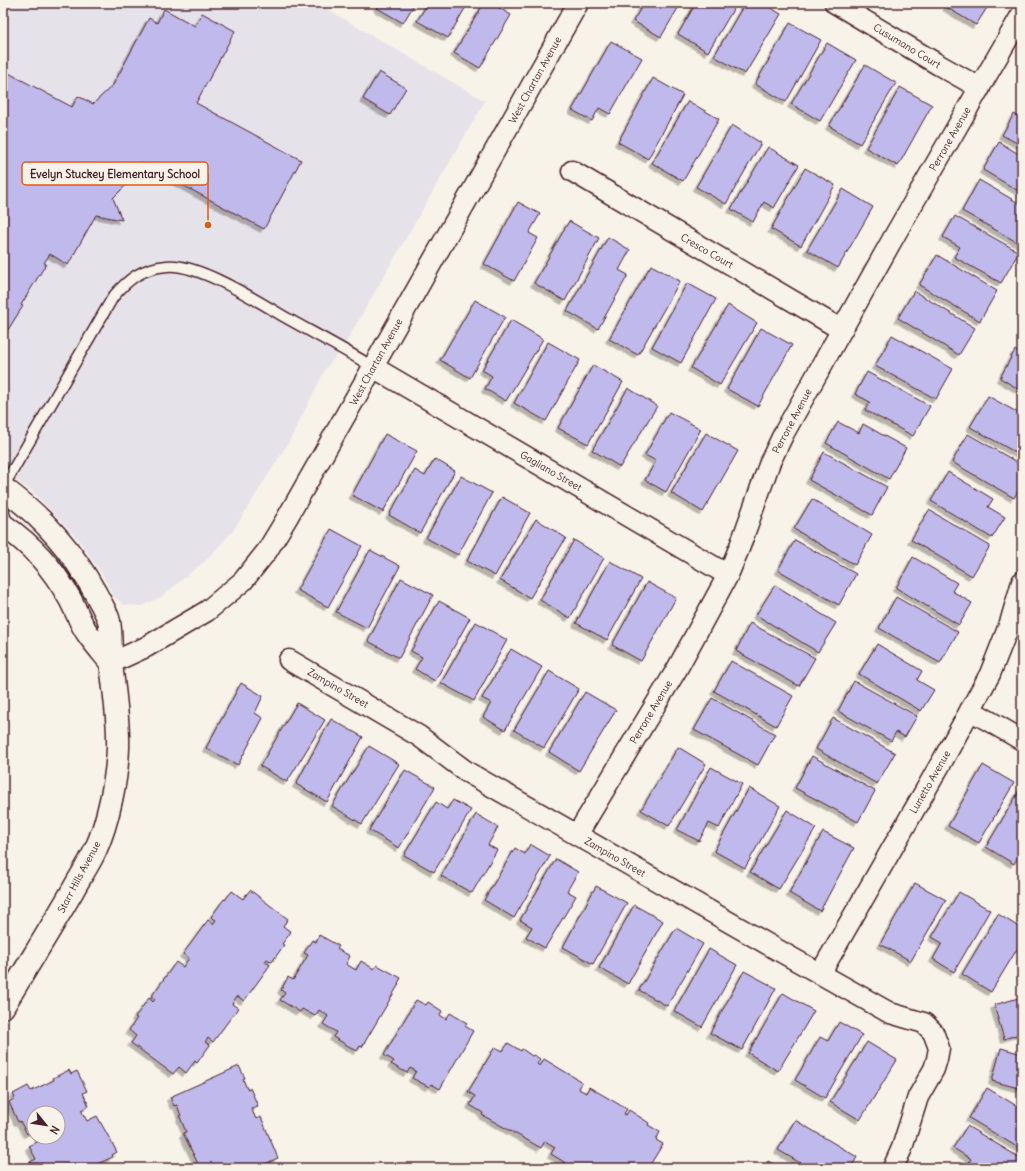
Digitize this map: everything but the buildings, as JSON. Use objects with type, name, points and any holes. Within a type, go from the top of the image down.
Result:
[{"type":"street","name":"West Chartan Avenue","points":[[111,662],[146,647],[207,611],[243,581],[267,551],[373,367],[578,3]]},
{"type":"street","name":"Cusumano Court","points":[[835,3],[938,65],[980,88]]},
{"type":"street","name":"Perrone Avenue","points":[[578,835],[677,669],[728,575],[770,462],[784,433],[1022,14]]},
{"type":"street","name":"Cresco Court","points":[[572,172],[842,330]]},
{"type":"street","name":"Gagliano Street","points":[[373,367],[728,575]]},
{"type":"street","name":"Starr Hills Avenue","points":[[3,488],[22,502],[53,531],[70,551],[85,573],[109,619],[118,748],[115,778],[103,830],[95,850],[59,915],[3,1007]]},
{"type":"street","points":[[5,521],[45,561],[70,598],[87,633],[111,662]]},
{"type":"street","name":"Lunetto Avenue","points":[[820,974],[990,674],[1010,623],[1022,582]]},
{"type":"street","name":"Zampino Street","points":[[289,660],[419,736],[467,772],[820,974],[890,1013],[924,1023],[933,1032],[939,1048],[934,1069],[918,1097],[902,1148],[893,1168]]},
{"type":"street","points":[[970,710],[1022,740]]},
{"type":"lane","points":[[3,488],[113,297],[123,285],[134,276],[145,271],[168,266],[180,267],[199,272],[256,300],[373,367]]},
{"type":"shaded area","points":[[3,3],[316,3],[485,101],[342,349],[326,368],[290,440],[233,531],[205,561],[161,597],[142,606],[125,605],[114,597],[102,574],[78,539],[32,491],[3,472]]},
{"type":"place","name":"Evelyn Stuckey Elementary School","points":[[208,225]]}]
